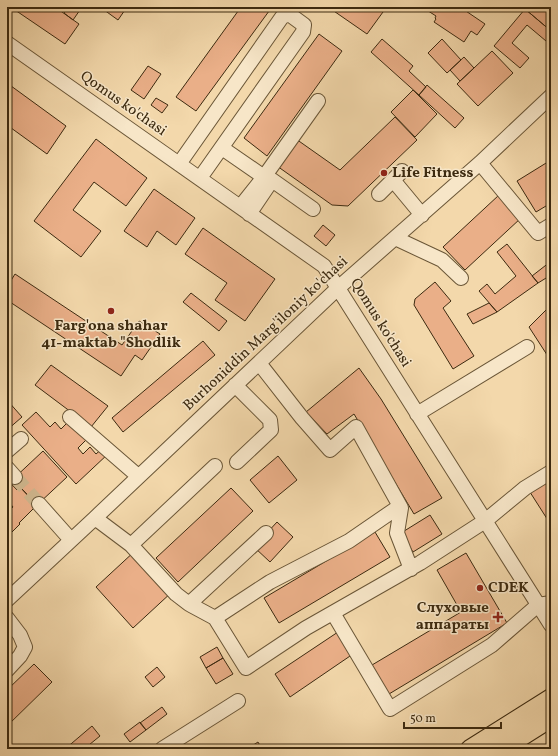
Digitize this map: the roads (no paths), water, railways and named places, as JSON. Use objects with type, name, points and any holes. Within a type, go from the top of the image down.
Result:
[{"type":"main road","points":[[470,749],[551,698]]},
{"type":"main road","points":[[502,749],[551,718]]},
{"type":"street","points":[[179,164],[282,16],[290,14],[304,25],[302,32],[200,178]]},
{"type":"street","name":"Qomus ko'chasi","points":[[7,43],[324,266],[485,521],[545,604],[551,625]]},
{"type":"street","name":"Burhoniddin Marg'iloniy ko'chasi","points":[[7,600],[338,288],[480,163],[551,96]]},
{"type":"street","points":[[245,210],[264,177],[318,101]]},
{"type":"street","points":[[222,148],[264,177]]},
{"type":"street","points":[[480,163],[538,233],[551,225]]},
{"type":"street","points":[[379,194],[398,175],[422,215]]},
{"type":"street","points":[[245,210],[272,180],[313,210]]},
{"type":"street","points":[[395,238],[442,260],[461,278]]},
{"type":"street","points":[[417,414],[527,347]]},
{"type":"street","points":[[258,363],[330,450],[356,427],[402,508],[397,533],[411,569]]},
{"type":"street","points":[[235,385],[270,420],[271,430],[237,462]]},
{"type":"street","points":[[70,418],[138,476]]},
{"type":"street","points":[[7,451],[21,439]]},
{"type":"street","points":[[131,545],[215,466]]},
{"type":"street","points":[[95,518],[131,545],[176,594],[189,604],[215,618],[246,668],[306,628],[411,569],[485,521],[526,488],[551,472]]},
{"type":"street","points":[[39,504],[71,540]]},
{"type":"street","points":[[215,618],[270,582],[349,541],[400,506]]},
{"type":"street","points":[[189,604],[266,533]]},
{"type":"street","points":[[333,613],[390,709],[492,645],[545,604]]},
{"type":"street","points":[[7,618],[20,634],[25,647],[20,656],[7,670]]},
{"type":"street","points":[[162,749],[238,701]]},
{"type":"tunnel","points":[[15,477],[39,504]]},
{"type":"place","name":"Life Fitness","points":[[384,173]]},
{"type":"place","name":"Farg'ona shahar 41-maktab \"Shodlik","points":[[111,311]]},
{"type":"place","name":"CDEK","points":[[480,588]]},
{"type":"place","name":"Слуховые аппараты","points":[[498,617]]}]
